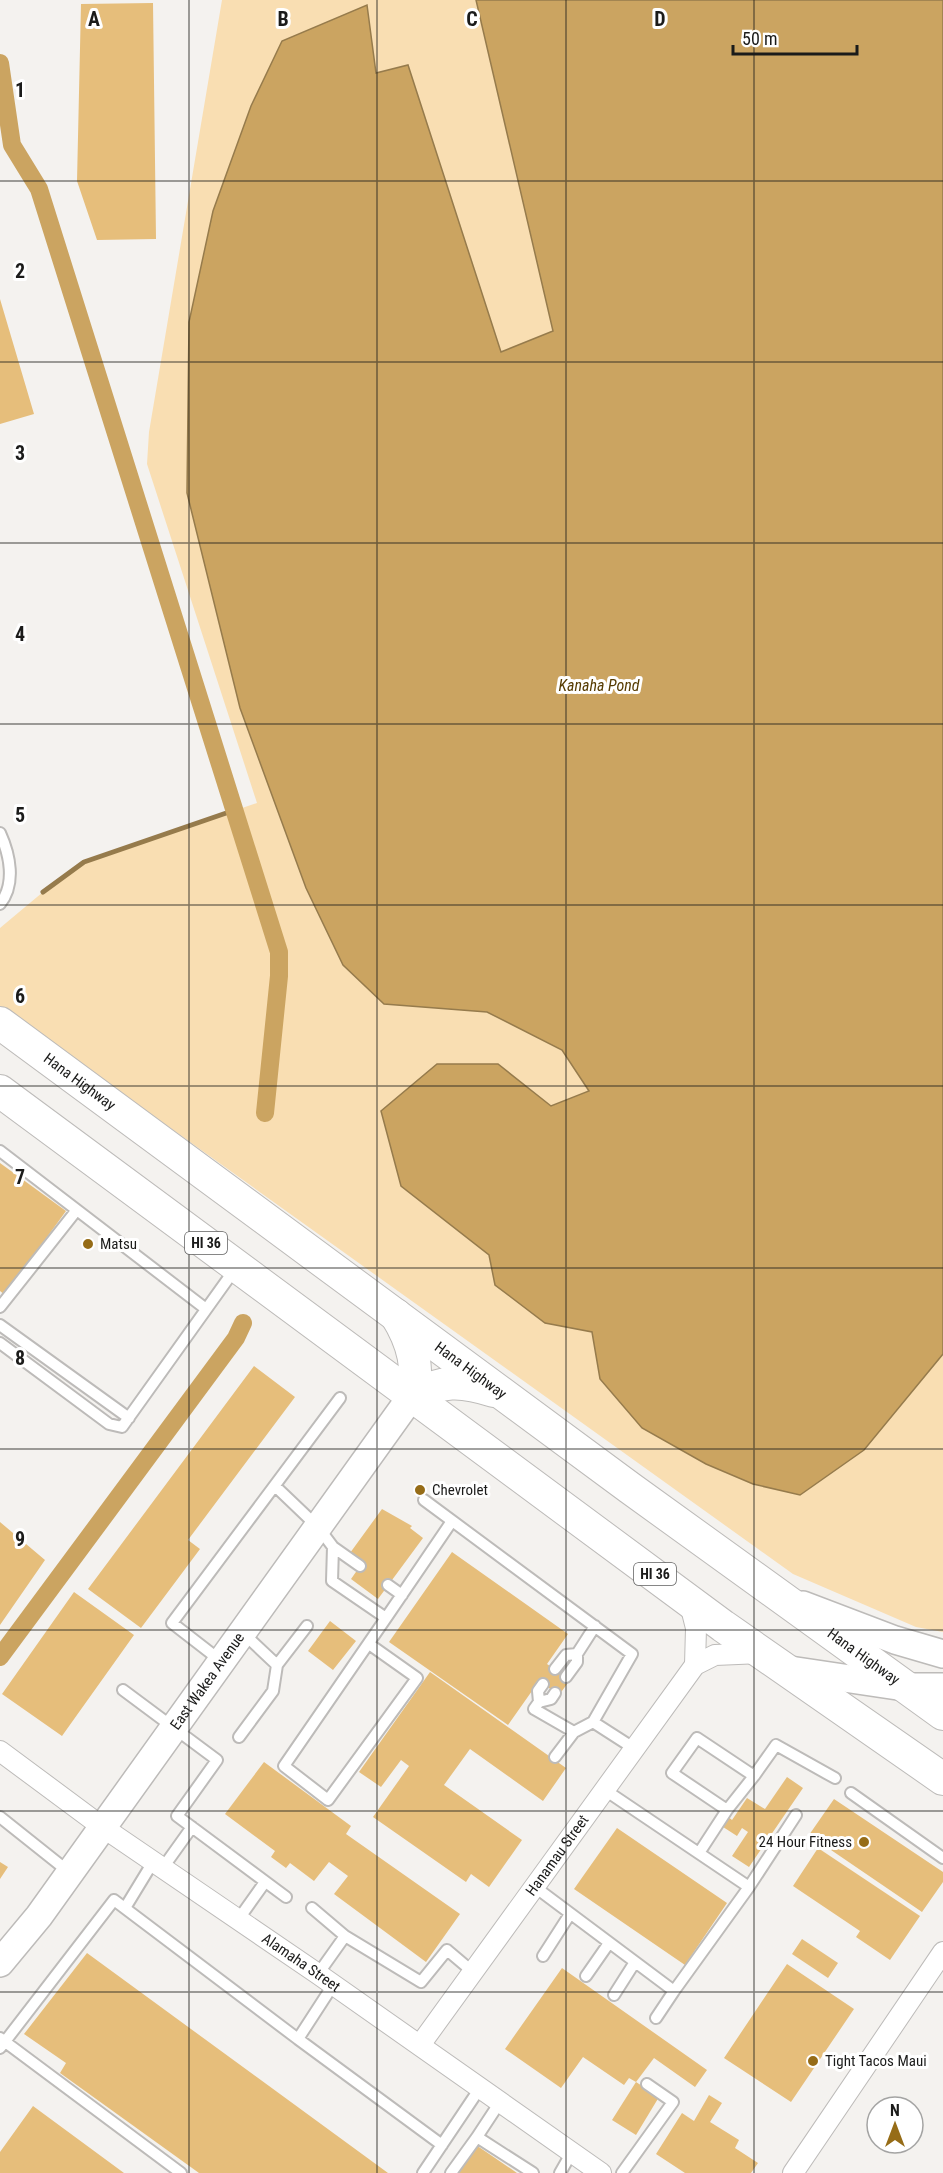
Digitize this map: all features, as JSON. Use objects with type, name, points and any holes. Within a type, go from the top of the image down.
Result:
[{"type":"main road","name":"Hana Highway","points":[[0,1023],[775,1594],[943,1714]]},
{"type":"main road","name":"HI 36","points":[[0,1091],[411,1397],[522,1475],[689,1600],[943,1779]]},
{"type":"main road","points":[[395,1314],[408,1337],[414,1362],[415,1387],[411,1397]]},
{"type":"main road","points":[[411,1397],[433,1385],[447,1383],[477,1386],[506,1396]]},
{"type":"street","name":"East Wakea Avenue","points":[[0,1963],[39,1916],[101,1826],[242,1632],[325,1537],[411,1397]]},
{"type":"street","points":[[775,1594],[895,1640],[943,1654]]},
{"type":"street","points":[[689,1600],[696,1628],[695,1665],[715,1655],[777,1662],[904,1687],[943,1687]]},
{"type":"street","name":"Hanamau Street","points":[[420,2046],[695,1665]]},
{"type":"street","name":"Alamaha Street","points":[[0,1751],[101,1826],[325,1979],[601,2173]]},
{"type":"street","points":[[793,2173],[943,1952]]},
{"type":"lane","points":[[0,833],[7,848],[10,873],[6,897],[0,904]]},
{"type":"lane","points":[[0,1151],[206,1309]]},
{"type":"lane","points":[[0,1307],[76,1211]]},
{"type":"lane","points":[[0,1343],[109,1424],[122,1427],[237,1266]]},
{"type":"lane","points":[[0,1325],[129,1418]]},
{"type":"lane","points":[[221,1661],[172,1623],[340,1398]]},
{"type":"lane","points":[[275,1485],[325,1537],[360,1566]]},
{"type":"lane","points":[[424,1500],[632,1654],[594,1722],[574,1732],[555,1757]]},
{"type":"lane","points":[[369,1644],[417,1678],[328,1800],[284,1766],[452,1521]]},
{"type":"lane","points":[[325,1537],[332,1581],[386,1618]]},
{"type":"lane","points":[[388,1585],[402,1595]]},
{"type":"lane","points":[[239,1737],[273,1691],[278,1665],[307,1626]]},
{"type":"lane","points":[[566,1677],[577,1662],[577,1654],[594,1626]]},
{"type":"lane","points":[[242,1632],[278,1665]]},
{"type":"lane","points":[[555,1669],[566,1655],[577,1654]]},
{"type":"lane","points":[[539,1702],[538,1690],[543,1684]]},
{"type":"lane","points":[[123,1690],[218,1760],[177,1816],[286,1897]]},
{"type":"lane","points":[[555,1693],[550,1699],[539,1702],[534,1709],[574,1732]]},
{"type":"lane","points":[[594,1722],[635,1749]]},
{"type":"lane","points":[[727,1810],[672,1773],[697,1738],[754,1776]]},
{"type":"lane","points":[[699,1853],[727,1810],[776,1745],[835,1778]]},
{"type":"lane","points":[[605,1790],[749,1887]]},
{"type":"lane","points":[[850,1793],[943,1858]]},
{"type":"lane","points":[[656,2018],[749,1887],[796,1815]]},
{"type":"lane","points":[[0,1817],[70,1872]]},
{"type":"lane","points":[[125,1908],[158,1865],[192,1827]]},
{"type":"lane","points":[[238,1920],[265,1882]]},
{"type":"lane","points":[[534,1887],[674,1991]]},
{"type":"lane","points":[[181,2173],[2,2043],[114,1900],[442,2145]]},
{"type":"lane","points":[[312,1908],[345,1936],[421,1982],[447,1950],[473,1972]]},
{"type":"lane","points":[[543,1956],[570,1914]]},
{"type":"lane","points":[[298,2039],[345,1936]]},
{"type":"lane","points":[[586,1976],[609,1943]]},
{"type":"lane","points":[[614,1995],[635,1962]]},
{"type":"lane","points":[[622,2173],[673,2102],[647,2084]]},
{"type":"lane","points":[[423,2173],[480,2088]]},
{"type":"lane","points":[[451,2173],[500,2102]]},
{"type":"lane","points":[[477,2137],[532,2173]]},
{"type":"lane","points":[[560,2173],[572,2152]]},
{"type":"shaded area","points":[[222,0],[476,0],[553,331],[501,353],[408,65],[376,73],[282,41],[251,106],[213,211],[240,708],[306,888],[343,965],[384,1004],[487,1012],[562,1050],[590,1092],[551,1106],[498,1064],[401,1186],[490,1255],[495,1285],[545,1323],[592,1332],[600,1379],[642,1428],[706,1464],[753,1484],[864,1450],[943,1354],[943,1632],[916,1627],[793,1574],[0,1006],[0,928],[43,892],[84,862],[257,803],[147,464],[149,432]]},
{"type":"water","name":"Kanaha Pond","points":[[476,0],[943,0],[943,1354],[864,1450],[800,1495],[753,1484],[706,1464],[642,1428],[600,1379],[592,1332],[545,1323],[495,1285],[489,1255],[401,1186],[381,1111],[437,1064],[498,1064],[551,1106],[589,1091],[562,1050],[487,1012],[384,1004],[343,965],[306,888],[240,708],[187,493],[189,322],[213,211],[251,106],[282,41],[367,5],[376,73],[408,65],[501,352],[553,331]]},
{"type":"building","points":[[153,3],[156,239],[97,240],[77,181],[81,4]]},
{"type":"building","points":[[0,299],[34,414],[0,424]]},
{"type":"building","points":[[0,1163],[66,1211],[5,1295],[0,1291]]},
{"type":"building","points":[[254,1366],[295,1397],[188,1540],[200,1549],[141,1628],[88,1589]]},
{"type":"building","points":[[382,1509],[412,1526],[410,1528],[423,1538],[378,1599],[351,1579],[363,1562],[350,1553]]},
{"type":"building","points":[[0,1522],[45,1560],[0,1625]]},
{"type":"building","points":[[452,1552],[568,1634],[547,1664],[570,1680],[559,1695],[539,1681],[508,1725],[389,1642]]},
{"type":"building","points":[[74,1592],[134,1635],[62,1736],[2,1694]]},
{"type":"building","points":[[330,1621],[356,1641],[333,1670],[308,1651]]},
{"type":"building","points":[[430,1672],[566,1768],[543,1801],[470,1749],[444,1785],[522,1840],[489,1887],[471,1874],[466,1882],[373,1817],[409,1766],[401,1760],[381,1787],[359,1772]]},
{"type":"building","points":[[264,1762],[351,1826],[346,1834],[460,1914],[426,1962],[334,1894],[348,1876],[329,1862],[314,1881],[290,1863],[286,1868],[271,1857],[275,1851],[225,1814]]},
{"type":"building","points":[[787,1777],[803,1788],[749,1867],[732,1856],[748,1832],[742,1828],[737,1836],[720,1825],[727,1816],[732,1820],[747,1798],[765,1809]]},
{"type":"building","points":[[834,1799],[943,1872],[943,1882],[922,1912],[809,1835]]},
{"type":"building","points":[[617,1828],[727,1903],[685,1965],[574,1889]]},
{"type":"building","points":[[818,1848],[920,1916],[890,1960],[856,1937],[860,1931],[793,1886]]},
{"type":"building","points":[[0,1862],[8,1867],[0,1879]]},
{"type":"building","points":[[802,1939],[838,1963],[828,1978],[792,1954]]},
{"type":"building","points":[[87,1953],[388,2173],[199,2173],[60,2073],[66,2063],[24,2034]]},
{"type":"building","points":[[787,1964],[854,2009],[791,2102],[724,2058]]},
{"type":"building","points":[[562,1968],[707,2070],[695,2087],[654,2058],[636,2082],[629,2078],[624,2085],[583,2057],[561,2088],[505,2049]]},
{"type":"building","points":[[636,2082],[659,2097],[636,2135],[612,2120]]},
{"type":"building","points":[[709,2095],[722,2103],[710,2122],[739,2140],[735,2148],[758,2163],[751,2173],[685,2173],[656,2154],[682,2113],[694,2121]]},
{"type":"building","points":[[33,2106],[124,2173],[0,2173],[0,2152]]},
{"type":"building","points":[[476,2145],[517,2173],[456,2173]]},
{"type":"waterway","points":[[0,63],[12,145],[39,189],[279,952],[279,976],[265,1113]]},
{"type":"waterway","points":[[43,892],[84,862],[235,810]]},
{"type":"waterway","points":[[0,1657],[236,1338],[243,1323]]},
{"type":"place","name":"Matsu","points":[[88,1244]]},
{"type":"place","name":"Chevrolet","points":[[420,1490]]},
{"type":"place","name":"24 Hour Fitness","points":[[864,1842]]},
{"type":"place","name":"Tight Tacos Maui","points":[[813,2061]]}]
